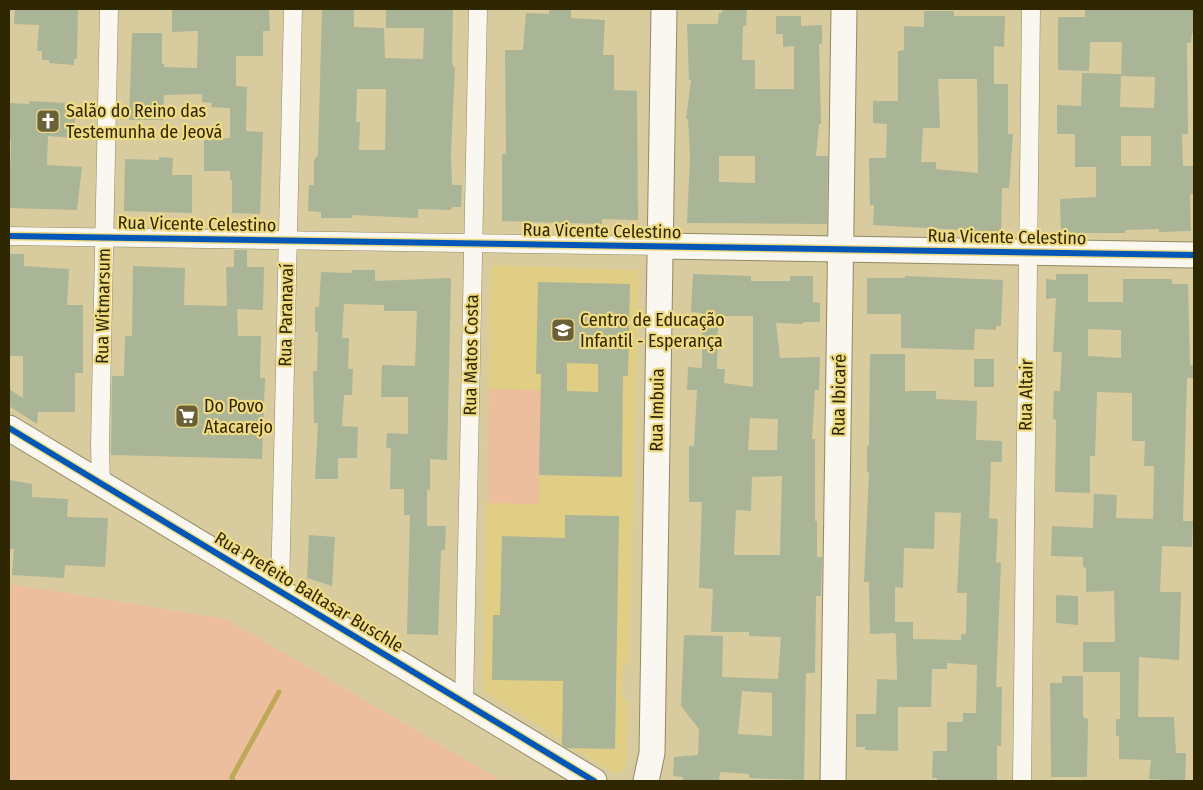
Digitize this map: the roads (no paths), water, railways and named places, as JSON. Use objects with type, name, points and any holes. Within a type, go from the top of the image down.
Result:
[{"type":"street","name":"Rua Witmarsum","points":[[101,484],[109,9]]},
{"type":"street","name":"Rua Paranavaí","points":[[280,591],[292,9]]},
{"type":"street","name":"Rua Matos Costa","points":[[464,702],[478,9]]},
{"type":"street","name":"Rua Imbuia","points":[[646,781],[652,753],[664,9]]},
{"type":"street","name":"Rua Ibicaré","points":[[833,781],[844,9]]},
{"type":"street","name":"Rua Altair","points":[[1022,781],[1031,9]]},
{"type":"street","name":"Rua Vicente Celestino","points":[[9,236],[1194,255]]},
{"type":"street","name":"Rua Prefeito Baltasar Buschle","points":[[9,428],[594,781]]},
{"type":"waterway","points":[[233,781],[232,777],[279,692]]},
{"type":"place","name":"Salão do Reino das Testemunha de Jeová","points":[[48,121]]},
{"type":"place","name":"Centro de Educação Infantil - Esperança","points":[[563,330]]},
{"type":"place","name":"Do Povo Atacarejo","points":[[187,416]]}]
